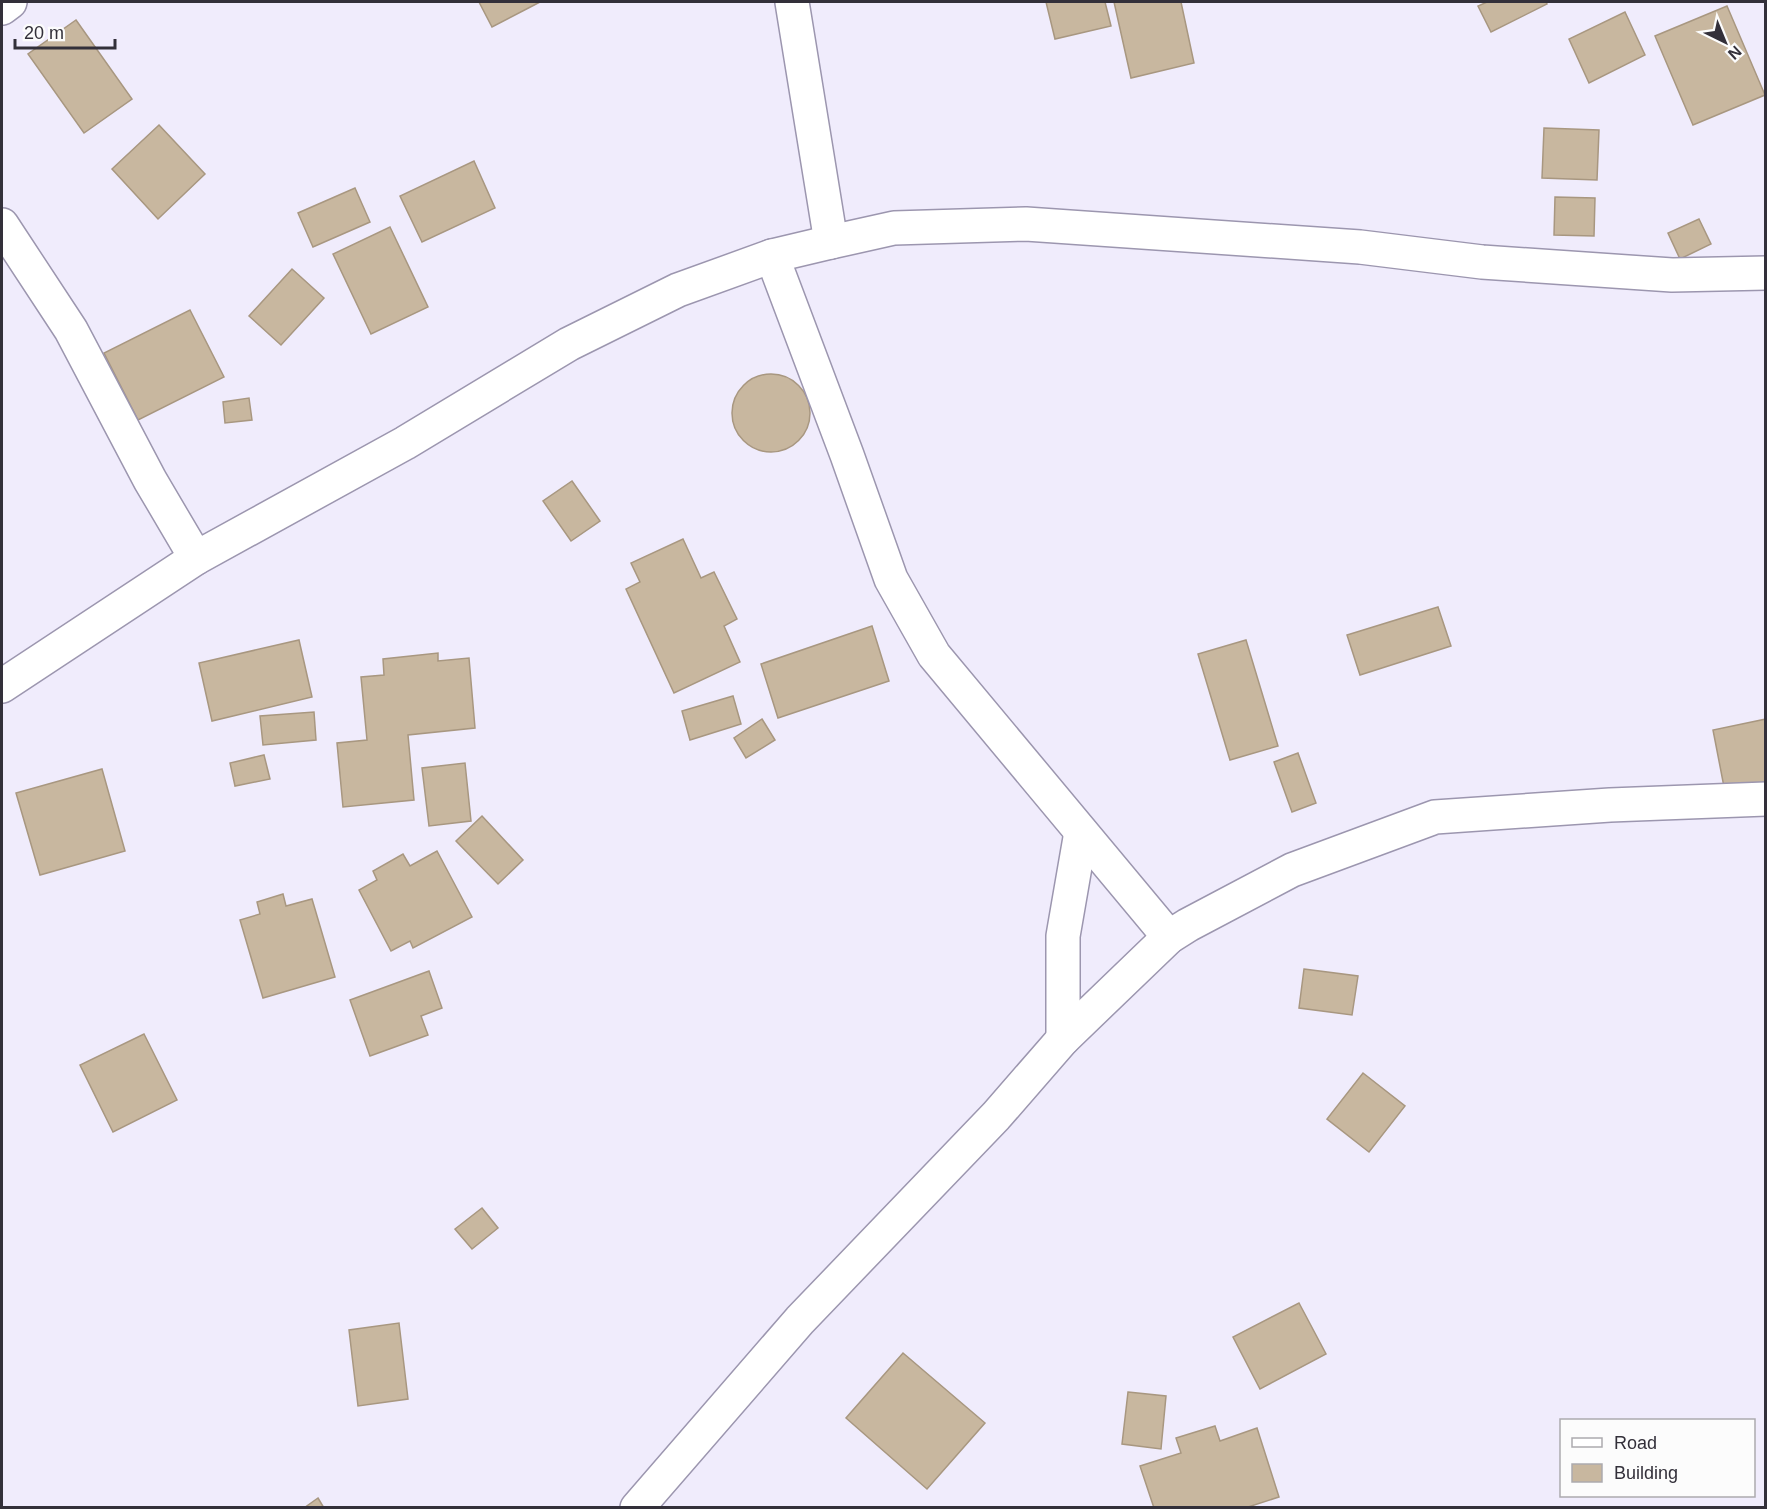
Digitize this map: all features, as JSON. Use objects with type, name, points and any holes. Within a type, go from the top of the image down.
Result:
[{"type":"street","points":[[2,8],[10,2]]},
{"type":"street","points":[[792,2],[831,242]]},
{"type":"street","points":[[2,686],[196,558],[405,443],[569,344],[678,290],[772,256],[831,242],[894,228],[1026,224],[1360,247],[1482,262],[1672,275],[1766,273]]},
{"type":"street","points":[[2,225],[71,330],[150,480],[196,558]]},
{"type":"street","points":[[772,256],[891,579],[934,655],[1168,938]]},
{"type":"street","points":[[637,1508],[800,1320],[996,1116],[1063,1039],[1168,938],[1188,925],[1292,870],[1435,817],[1610,805],[1766,799]]},
{"type":"street","points":[[1063,1039],[1063,936],[1081,832]]},
{"type":"building","points":[[479,2],[540,2],[492,27]]},
{"type":"building","points":[[1046,2],[1105,2],[1111,26],[1055,39]]},
{"type":"building","points":[[1114,2],[1181,2],[1194,63],[1131,78]]},
{"type":"building","points":[[1487,2],[1546,2],[1547,4],[1491,32],[1478,6]]},
{"type":"building","points":[[1727,6],[1765,95],[1693,125],[1655,36]]},
{"type":"building","points":[[1625,12],[1645,55],[1589,83],[1569,39]]},
{"type":"building","points":[[76,20],[132,99],[84,133],[28,54]]},
{"type":"building","points":[[159,125],[205,174],[158,219],[112,169]]},
{"type":"building","points":[[1544,128],[1599,130],[1597,180],[1542,178]]},
{"type":"building","points":[[474,161],[495,208],[422,242],[400,196]]},
{"type":"building","points":[[355,188],[370,222],[313,247],[298,213]]},
{"type":"building","points":[[1555,197],[1595,198],[1594,236],[1554,235]]},
{"type":"building","points":[[1699,219],[1711,244],[1680,259],[1668,233]]},
{"type":"building","points":[[390,227],[428,307],[371,334],[333,254]]},
{"type":"building","points":[[292,269],[324,298],[281,345],[249,316]]},
{"type":"building","points":[[190,310],[224,377],[138,420],[104,353]]},
{"type":"building","points":[[771,374],[786,377],[799,385],[807,398],[810,413],[807,428],[799,441],[786,449],[771,452],[756,449],[743,441],[735,428],[732,413],[735,398],[743,385],[756,377]]},
{"type":"building","points":[[249,398],[252,420],[225,423],[223,402]]},
{"type":"building","points":[[572,481],[600,521],[571,541],[543,501]]},
{"type":"building","points":[[683,539],[701,578],[714,572],[737,619],[724,626],[740,662],[674,693],[626,589],[640,582],[631,563]]},
{"type":"building","points":[[1438,607],[1451,646],[1360,675],[1347,635]]},
{"type":"building","points":[[872,626],[889,681],[778,718],[761,664]]},
{"type":"building","points":[[299,640],[312,697],[212,721],[199,663]]},
{"type":"building","points":[[1246,640],[1278,746],[1230,760],[1198,654]]},
{"type":"building","points":[[438,653],[438,661],[469,658],[475,728],[408,735],[414,800],[343,807],[337,743],[367,740],[361,677],[384,675],[383,659]]},
{"type":"building","points":[[733,696],[741,724],[690,740],[682,711]]},
{"type":"building","points":[[314,712],[316,740],[263,745],[260,716]]},
{"type":"building","points":[[762,719],[775,740],[746,758],[734,738]]},
{"type":"building","points":[[1766,719],[1766,783],[1725,792],[1713,730]]},
{"type":"building","points":[[1298,753],[1316,803],[1292,812],[1274,762]]},
{"type":"building","points":[[264,755],[270,779],[235,786],[230,763]]},
{"type":"building","points":[[465,763],[471,821],[429,826],[422,768]]},
{"type":"building","points":[[102,769],[125,851],[40,875],[16,793]]},
{"type":"building","points":[[482,816],[523,860],[498,884],[456,841]]},
{"type":"building","points":[[437,851],[472,917],[413,948],[410,941],[391,951],[359,890],[377,880],[373,871],[403,854],[410,866]]},
{"type":"building","points":[[283,894],[286,906],[312,899],[335,977],[263,998],[240,920],[260,914],[257,902]]},
{"type":"building","points":[[1304,969],[1358,976],[1352,1015],[1299,1008]]},
{"type":"building","points":[[429,971],[442,1008],[421,1016],[428,1035],[370,1056],[350,1000]]},
{"type":"building","points":[[144,1034],[177,1100],[113,1132],[80,1065]]},
{"type":"building","points":[[1363,1073],[1405,1106],[1369,1152],[1327,1119]]},
{"type":"building","points":[[482,1208],[498,1228],[472,1249],[455,1229]]},
{"type":"building","points":[[1299,1303],[1326,1354],[1260,1389],[1233,1337]]},
{"type":"building","points":[[399,1323],[408,1399],[358,1406],[349,1330]]},
{"type":"building","points":[[903,1353],[985,1423],[927,1489],[846,1418]]},
{"type":"building","points":[[1128,1392],[1166,1396],[1161,1449],[1122,1444]]},
{"type":"building","points":[[1215,1426],[1220,1441],[1257,1428],[1279,1497],[1245,1508],[1154,1508],[1140,1466],[1181,1453],[1176,1438]]},
{"type":"building","points":[[318,1498],[324,1508],[304,1508]]}]
